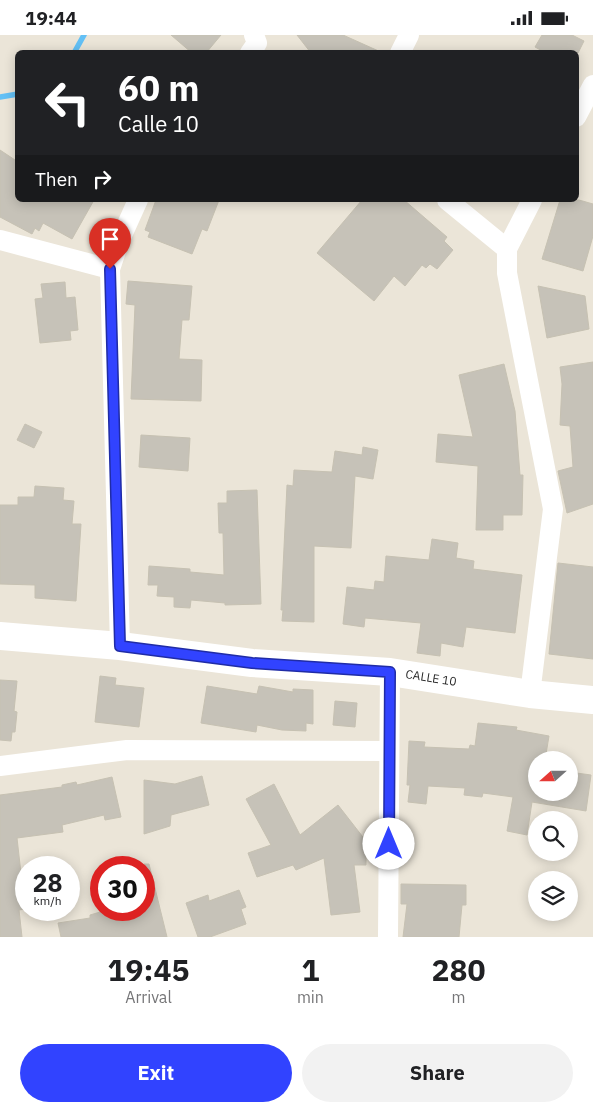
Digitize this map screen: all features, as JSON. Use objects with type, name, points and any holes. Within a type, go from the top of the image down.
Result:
[{"type":"main road","name":"CALLE 10","points":[[0,636],[120,646],[252,663],[390,672],[530,694],[593,700]]},
{"type":"street","points":[[402,50],[409,35]]},
{"type":"street","points":[[579,111],[593,85]]},
{"type":"street","points":[[120,646],[110,269],[119,242],[137,202]]},
{"type":"street","points":[[449,202],[507,249]]},
{"type":"street","points":[[530,694],[553,509],[507,273],[507,249],[531,202]]},
{"type":"street","points":[[0,240],[110,269]]},
{"type":"street","points":[[388,937],[390,672]]},
{"type":"street","points":[[0,766],[128,750],[389,751]]},
{"type":"building","points":[[171,35],[221,35],[208,50],[188,50]]},
{"type":"building","points":[[297,35],[343,35],[376,50],[309,50]]},
{"type":"building","points":[[542,35],[572,35],[584,41],[579,51],[540,50],[535,47]]},
{"type":"building","points":[[0,150],[15,160],[15,202],[93,202],[72,239],[43,223],[39,231],[35,228],[32,234],[0,217]]},
{"type":"building","points":[[579,200],[593,204],[593,236],[583,271],[542,259],[559,202],[579,202]]},
{"type":"building","points":[[155,202],[218,202],[207,231],[202,229],[192,254],[148,237],[150,232],[145,230]]},
{"type":"building","points":[[360,202],[406,202],[447,237],[444,241],[453,250],[437,269],[430,264],[426,268],[422,265],[405,286],[394,276],[374,301],[317,253]]},
{"type":"building","points":[[128,281],[192,286],[189,320],[182,320],[179,359],[202,360],[201,401],[131,399],[135,305],[126,304]]},
{"type":"building","points":[[65,282],[66,298],[75,297],[78,330],[70,331],[71,340],[40,343],[35,299],[43,298],[41,284]]},
{"type":"building","points":[[538,286],[585,296],[589,329],[547,338]]},
{"type":"building","points":[[593,362],[593,504],[567,513],[558,471],[573,467],[570,426],[560,425],[562,384],[560,367]]},
{"type":"building","points":[[504,364],[515,411],[520,475],[523,475],[522,515],[503,515],[503,530],[476,530],[478,466],[436,462],[438,434],[473,437],[459,375]]},
{"type":"building","points":[[25,424],[42,432],[34,448],[17,440]]},
{"type":"building","points":[[141,435],[190,438],[188,471],[139,467]]},
{"type":"building","points":[[363,447],[378,450],[373,479],[355,476],[351,548],[314,546],[314,622],[282,621],[287,485],[293,486],[294,470],[332,472],[335,451],[362,455]]},
{"type":"building","points":[[35,486],[64,488],[63,500],[74,501],[72,524],[81,524],[76,601],[35,598],[35,585],[0,584],[0,505],[18,505],[18,497],[34,497]]},
{"type":"building","points":[[257,490],[261,604],[225,605],[225,603],[191,600],[190,608],[174,607],[174,597],[157,596],[158,585],[148,585],[149,566],[190,569],[190,572],[224,575],[223,533],[219,533],[218,503],[227,503],[227,491]]},
{"type":"building","points":[[432,539],[458,543],[456,558],[474,561],[473,569],[522,575],[515,633],[466,627],[463,647],[441,643],[440,656],[417,653],[421,623],[365,618],[364,627],[343,624],[347,587],[374,590],[375,581],[384,582],[386,556],[429,560]]},
{"type":"building","points":[[558,563],[593,567],[593,659],[549,654]]},
{"type":"building","points":[[100,676],[116,678],[115,685],[144,688],[139,727],[95,722]]},
{"type":"building","points":[[0,680],[17,681],[14,711],[17,712],[15,732],[12,732],[11,741],[0,740]]},
{"type":"building","points":[[207,686],[257,694],[259,686],[293,692],[293,689],[313,690],[313,724],[306,723],[306,731],[282,730],[257,725],[256,732],[201,723]]},
{"type":"building","points":[[335,701],[357,703],[355,727],[333,725]]},
{"type":"building","points":[[478,723],[517,727],[516,730],[549,736],[546,751],[528,751],[528,801],[578,801],[578,773],[591,775],[586,811],[532,802],[531,811],[528,811],[527,835],[507,831],[513,797],[483,793],[482,797],[464,795],[465,788],[428,786],[426,804],[408,802],[410,785],[407,785],[409,741],[425,742],[424,747],[469,749],[470,745],[475,746]]},
{"type":"building","points":[[202,776],[209,805],[171,815],[170,826],[144,834],[144,780],[175,784]]},
{"type":"building","points":[[112,777],[121,817],[105,820],[104,815],[62,825],[63,832],[17,838],[19,856],[15,856],[15,921],[20,921],[22,937],[0,937],[0,795],[62,787],[62,785],[76,782],[77,785]]},
{"type":"building","points":[[274,784],[300,835],[338,805],[366,841],[366,865],[354,865],[360,912],[331,915],[324,858],[296,870],[293,865],[257,877],[248,853],[271,845],[246,799]]},
{"type":"building","points":[[401,884],[466,885],[466,905],[462,905],[459,937],[403,937],[407,904],[401,904]]},
{"type":"building","points":[[155,888],[167,937],[61,937],[58,923],[90,918],[90,921],[155,921]]},
{"type":"building","points":[[239,890],[246,907],[241,909],[246,924],[210,937],[198,937],[186,903],[208,895],[209,901]]},
{"type":"waterway","points":[[76,50],[84,35]]},
{"type":"waterway","points":[[0,97],[15,94]]},
{"type":"route","points":[[110,269],[120,646],[252,663],[390,672],[389,844]]}]
